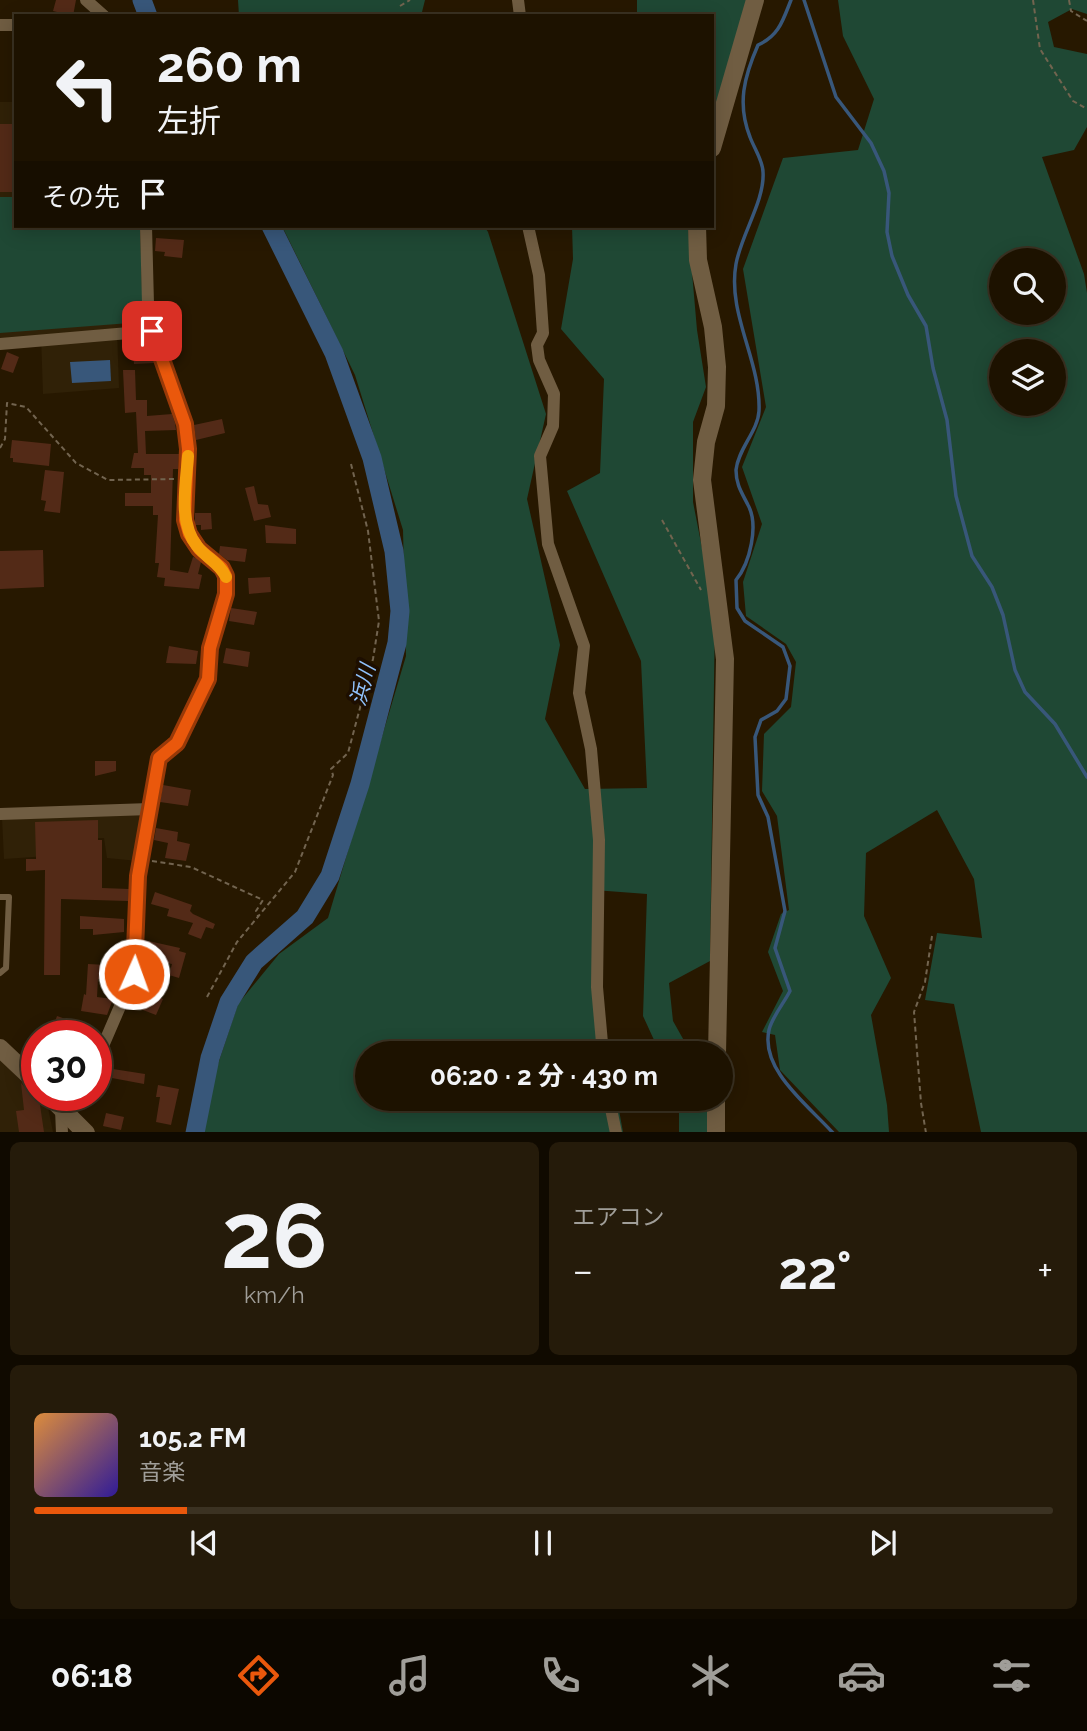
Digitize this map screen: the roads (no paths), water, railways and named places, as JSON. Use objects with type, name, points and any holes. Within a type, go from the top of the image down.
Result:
[{"type":"street","points":[[86,0],[103,14]]},
{"type":"street","points":[[714,141],[755,0]]},
{"type":"street","points":[[112,1025],[134,974],[140,860],[159,758],[177,743],[208,679],[210,648],[226,594],[226,576],[222,568],[199,549],[189,534],[185,520],[188,449],[185,424],[152,331],[148,304],[146,228]]},
{"type":"street","points":[[528,228],[539,275],[543,333],[537,345],[539,360],[554,394],[553,426],[540,456],[548,544],[584,646],[579,693],[591,750],[599,840],[597,987],[602,1041]]},
{"type":"street","points":[[697,228],[698,260],[713,327],[717,367],[716,406],[706,442],[702,480],[725,659],[717,1041]]},
{"type":"street","points":[[0,344],[152,331]]},
{"type":"street","points":[[0,814],[150,809]]},
{"type":"street","points":[[0,1048],[21,1068]]},
{"type":"street","points":[[61,1111],[62,1132]]},
{"type":"street","points":[[69,1111],[86,1132]]},
{"type":"street","points":[[612,1111],[616,1132]]},
{"type":"street","points":[[716,1111],[716,1132]]},
{"type":"lane","points":[[0,897],[9,897],[4,947],[6,968],[0,973]]},
{"type":"water","points":[[110,360],[111,381],[72,383],[70,362]]},
{"type":"waterway","name":"浜川","points":[[142,0],[147,14]]},
{"type":"waterway","points":[[791,0],[776,32],[758,45],[746,79],[743,102],[746,125],[763,168],[763,183],[739,253],[734,283],[740,319],[755,374],[759,411],[736,470],[738,485],[753,523],[749,554],[736,580],[737,608],[745,621],[783,647],[790,666],[786,699],[777,711],[761,720],[755,737],[758,795],[768,817],[785,911],[775,948],[790,991],[775,1015],[769,1030],[768,1045],[779,1073],[832,1132]]},
{"type":"waterway","points":[[804,0],[836,97],[871,143],[884,171],[889,193],[887,232],[892,256],[908,295],[926,326],[933,368],[947,420],[956,496],[972,556],[992,587],[1003,615],[1015,670],[1025,692],[1055,724],[1087,777]]},
{"type":"waterway","name":"浜川","points":[[195,1132],[210,1058],[229,1002],[254,962],[305,917],[330,876],[360,784],[397,643],[400,611],[394,551],[372,458],[334,353],[272,228]]}]
